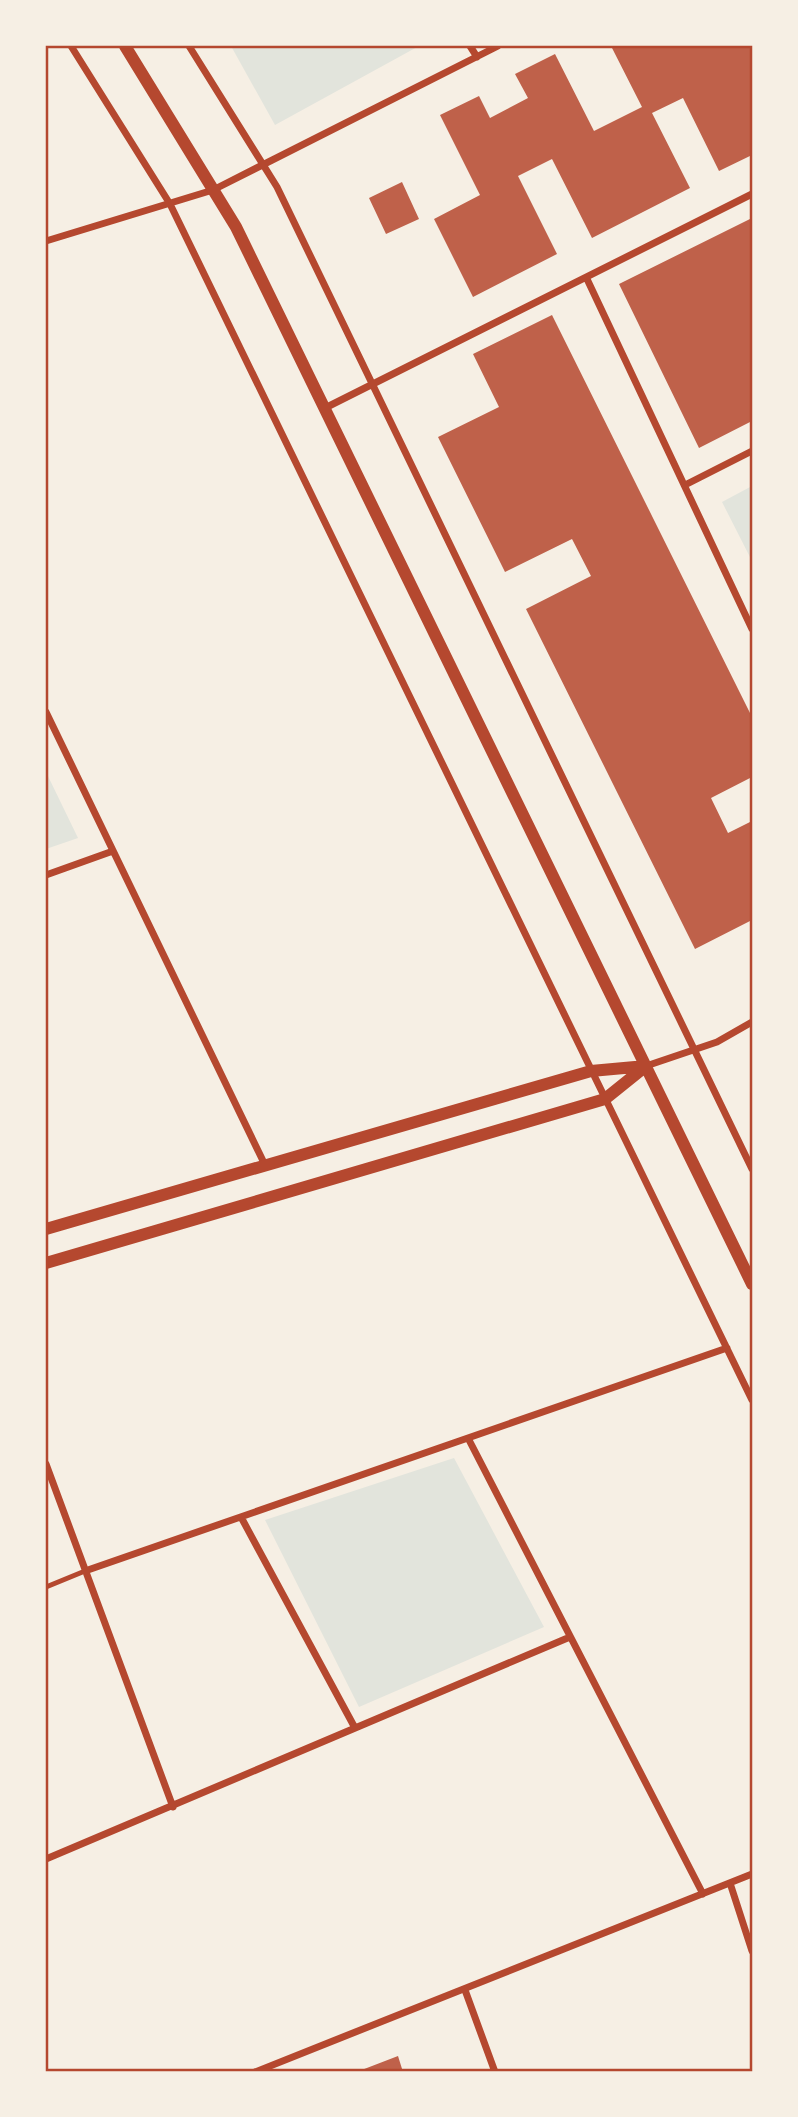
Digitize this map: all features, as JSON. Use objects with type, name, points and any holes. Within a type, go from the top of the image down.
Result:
[{"type":"street","points":[[71,46],[170,204],[752,1400]]},
{"type":"street","points":[[125,46],[236,227],[752,1284]]},
{"type":"street","points":[[189,46],[277,187],[752,1169]]},
{"type":"street","points":[[470,46],[477,57]]},
{"type":"street","points":[[46,241],[213,190],[498,46]]},
{"type":"street","points":[[325,408],[752,194]]},
{"type":"street","points":[[587,279],[752,629]]},
{"type":"street","points":[[685,485],[752,451]]},
{"type":"street","points":[[46,712],[265,1166]]},
{"type":"street","points":[[46,875],[113,851]]},
{"type":"street","points":[[46,1229],[591,1071],[646,1066],[717,1042],[752,1022]]},
{"type":"street","points":[[46,1263],[605,1100],[646,1066]]},
{"type":"street","points":[[85,1571],[727,1348]]},
{"type":"street","points":[[468,1438],[703,1894]]},
{"type":"street","points":[[46,1464],[173,1807]]},
{"type":"street","points":[[241,1517],[355,1728]]},
{"type":"street","points":[[46,1859],[570,1637]]},
{"type":"street","points":[[255,2071],[466,1990],[752,1874]]},
{"type":"street","points":[[730,1883],[752,1951]]},
{"type":"street","points":[[466,1990],[495,2071]]},
{"type":"lane","points":[[46,1587],[85,1571]]},
{"type":"shaded area","points":[[231,46],[419,46],[275,125]]},
{"type":"shaded area","points":[[752,486],[752,561],[722,502]]},
{"type":"shaded area","points":[[46,772],[78,838],[46,849]]},
{"type":"shaded area","points":[[454,1458],[544,1627],[359,1707],[265,1520]]},
{"type":"building","points":[[611,46],[752,46],[752,155],[719,171],[683,98],[652,113],[690,188],[592,238],[552,159],[518,176],[557,254],[473,297],[434,219],[480,195],[440,115],[479,96],[490,118],[528,98],[515,74],[555,54],[594,131],[642,107]]},
{"type":"building","points":[[402,182],[419,219],[386,234],[369,198]]},
{"type":"building","points":[[752,218],[752,421],[699,448],[619,284]]},
{"type":"building","points":[[552,315],[752,717],[752,777],[711,798],[728,833],[752,821],[752,920],[695,949],[526,609],[591,576],[572,539],[505,572],[438,437],[499,407],[473,354]]},
{"type":"building","points":[[398,2056],[403,2072],[359,2072],[359,2071]]}]
